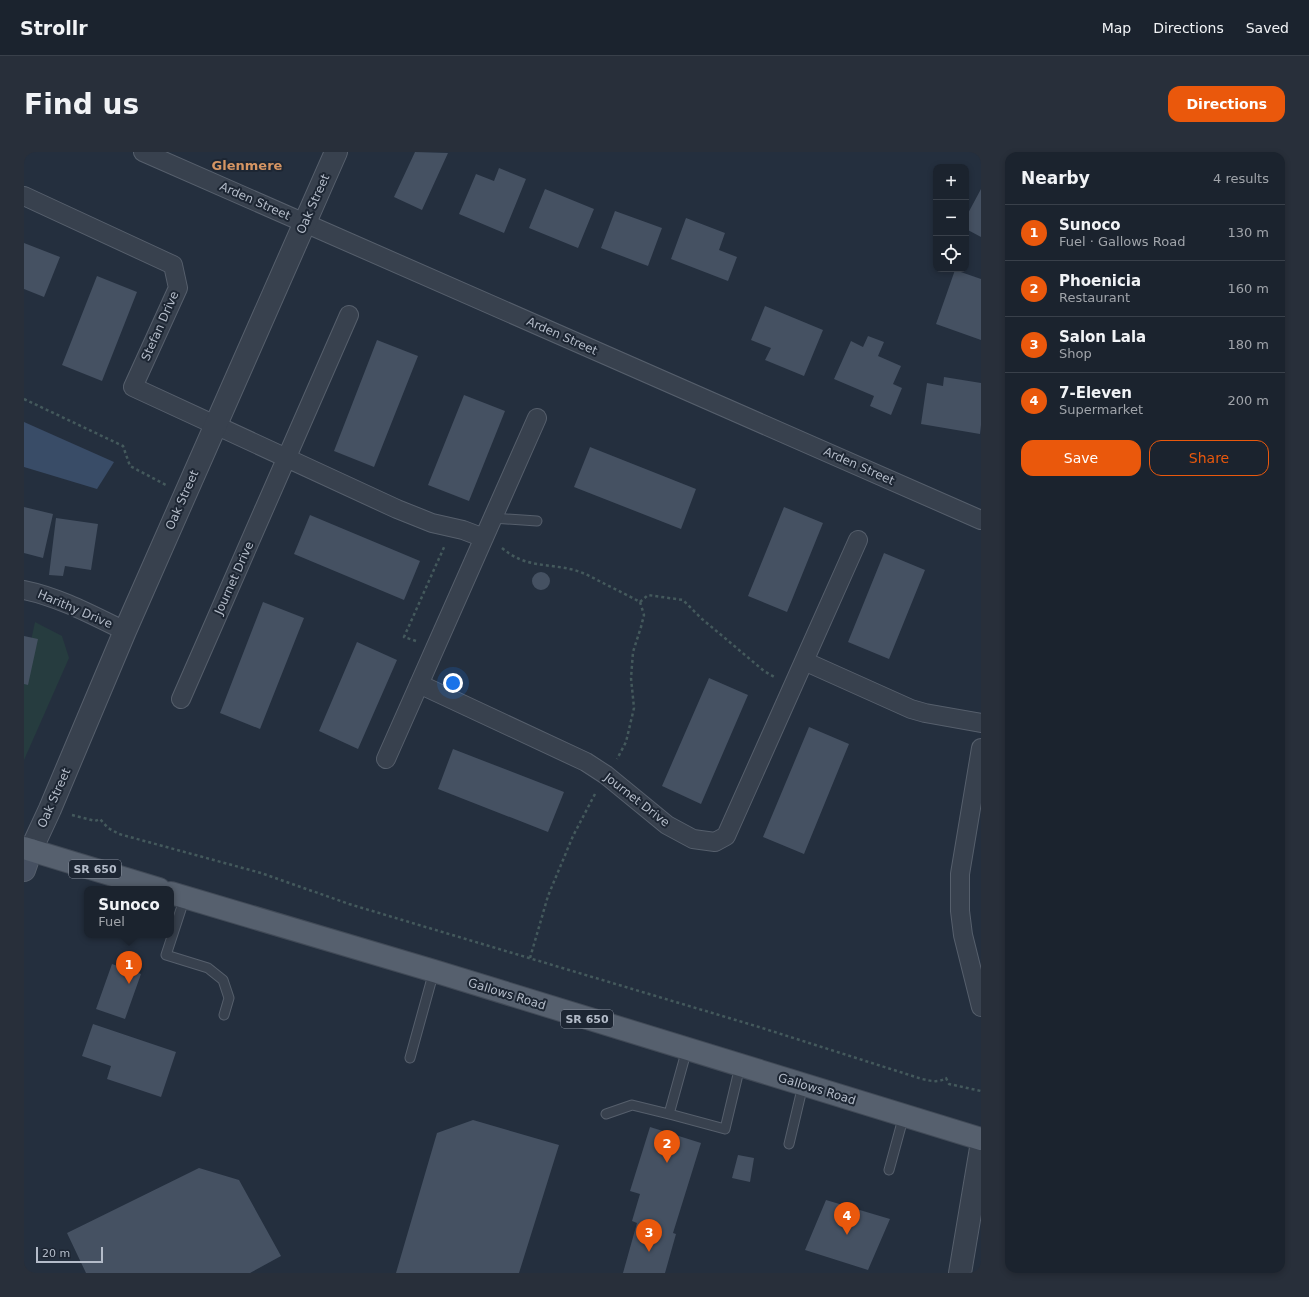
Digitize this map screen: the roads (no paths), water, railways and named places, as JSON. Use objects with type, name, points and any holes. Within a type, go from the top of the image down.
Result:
[{"type":"main road","name":"SR 650","points":[[26,856],[146,886]]},
{"type":"main road","name":"Gallows Road","points":[[178,895],[981,1139]]},
{"type":"street","name":"Arden Street","points":[[143,152],[981,520]]},
{"type":"street","name":"Oak Street","points":[[26,856],[50,809],[125,631],[336,152]]},
{"type":"street","name":"Stefan Drive","points":[[24,196],[173,265],[178,288],[133,387],[215,426]]},
{"type":"street","name":"Journet Drive","points":[[181,698],[349,316]]},
{"type":"street","points":[[386,759],[537,418]]},
{"type":"street","points":[[215,426],[404,512],[432,523],[463,530],[484,538]]},
{"type":"street","name":"Journet Drive","points":[[419,684],[586,762],[606,775],[667,825],[693,839],[715,842],[726,836],[858,540]]},
{"type":"street","name":"Harithy Drive","points":[[24,590],[35,592],[82,610],[125,631]]},
{"type":"street","points":[[804,661],[911,709],[981,723]]},
{"type":"street","points":[[981,748],[960,874],[960,911],[963,935],[981,1007]]},
{"type":"street","points":[[960,1273],[981,1148]]},
{"type":"lane","points":[[493,518],[536,521]]},
{"type":"lane","points":[[174,915],[178,895]]},
{"type":"lane","points":[[169,938],[166,955],[208,968],[223,980],[229,998],[224,1015]]},
{"type":"lane","points":[[410,1058],[434,972]]},
{"type":"lane","points":[[669,1114],[687,1049]]},
{"type":"lane","points":[[606,1114],[632,1106],[725,1129],[740,1066]]},
{"type":"lane","points":[[789,1144],[803,1085]]},
{"type":"lane","points":[[889,1170],[904,1115]]},
{"type":"water","points":[[24,422],[114,462],[97,489],[24,467]]},
{"type":"place","name":"Sunoco","points":[[129,984]]},
{"type":"place","name":"Phoenicia","points":[[667,1163]]},
{"type":"place","name":"7-Eleven","points":[[847,1235]]},
{"type":"place","name":"Salon Lala","points":[[649,1252]]},
{"type":"district","name":"Glenmere","points":[[247,165]]}]
